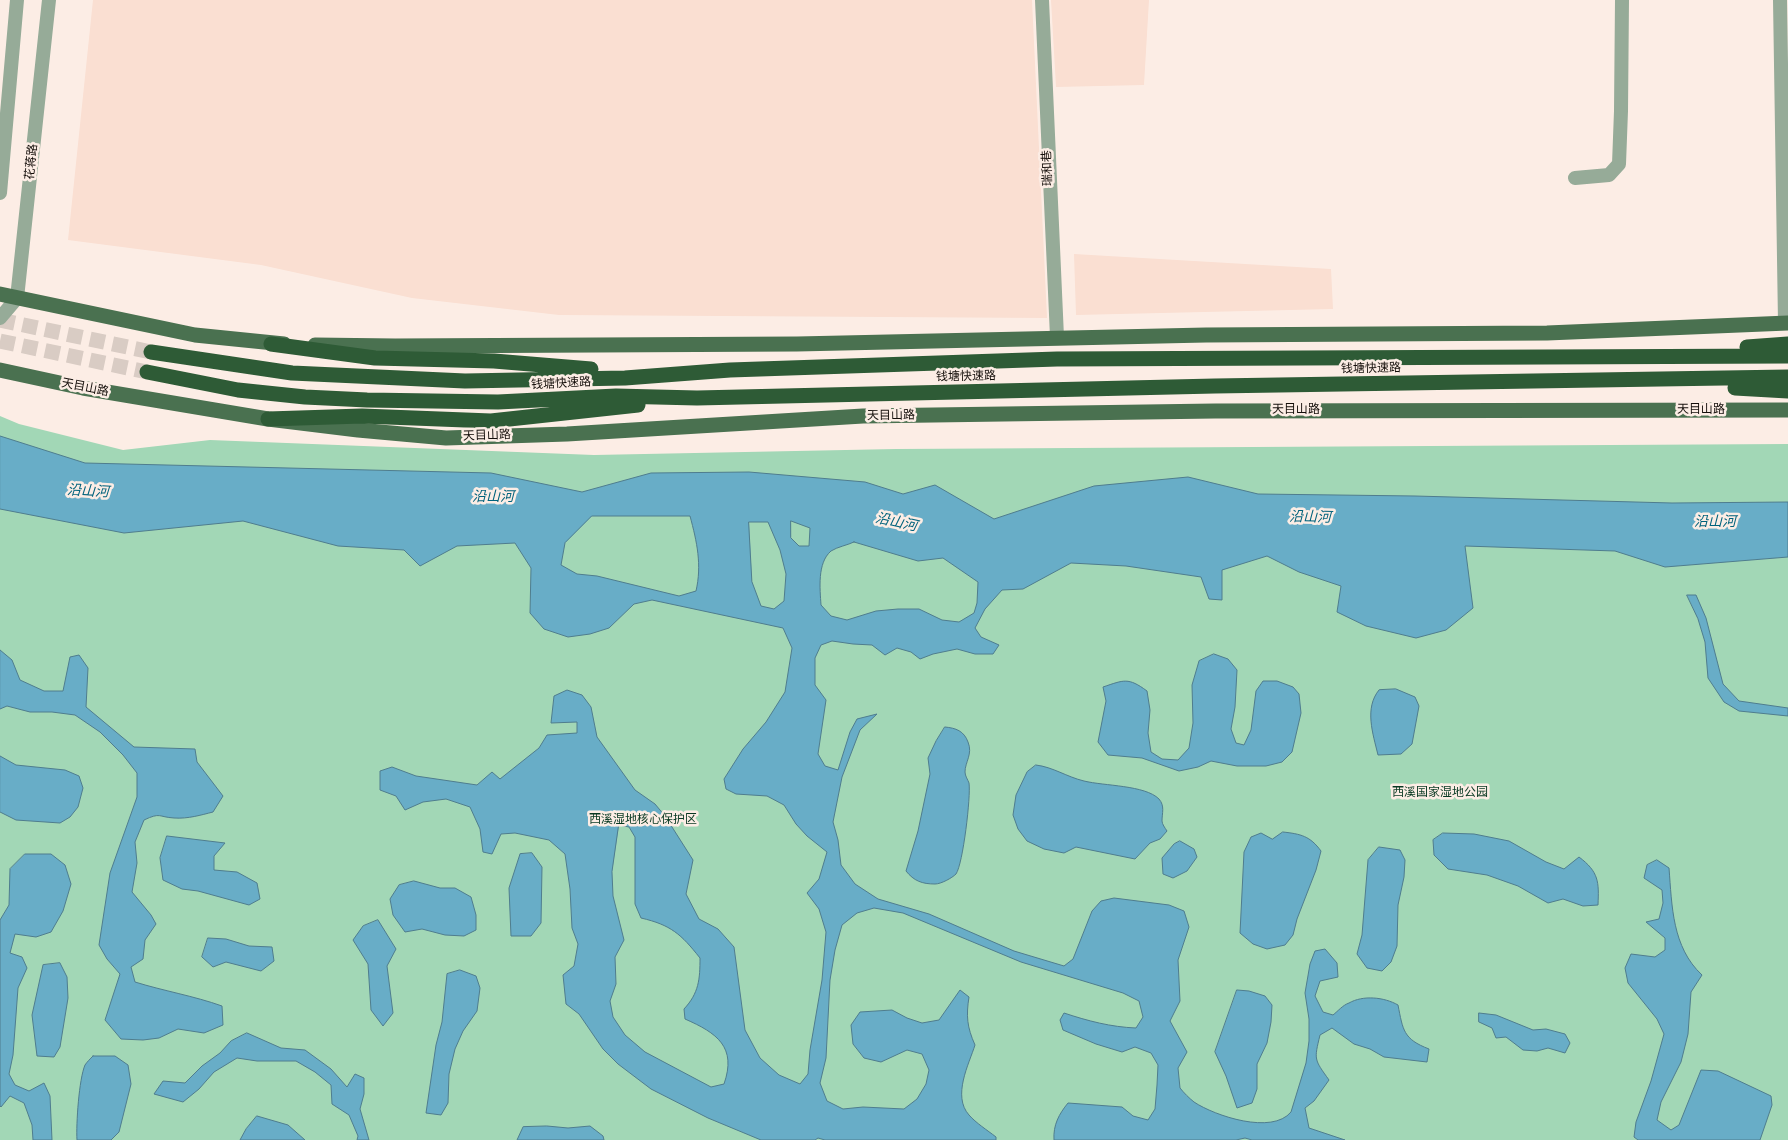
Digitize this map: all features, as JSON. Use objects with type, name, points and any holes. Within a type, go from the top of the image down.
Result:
[{"type":"highway","points":[[270,344],[375,358],[494,361],[574,368],[730,370]]},
{"type":"highway","points":[[1618,356],[1788,344]]},
{"type":"highway","name":"钱塘快速路","points":[[151,352],[292,373],[465,381],[625,378],[730,370],[1057,359],[1788,356]]},
{"type":"highway","name":"钱塘快速路","points":[[147,372],[238,390],[305,397],[498,402],[616,396],[697,398],[1225,386],[1788,377]]},
{"type":"highway","points":[[1621,381],[1788,390]]},
{"type":"highway","points":[[268,419],[362,416],[491,421],[697,398]]},
{"type":"main road","points":[[0,294],[195,335],[270,344],[395,346],[797,344],[1057,337],[1547,333],[1786,323]]},
{"type":"main road","name":"天目山路","points":[[0,370],[83,388],[268,419],[446,438],[567,434],[863,416],[1214,410],[1788,410]]},
{"type":"street","points":[[0,193],[17,0]]},
{"type":"street","name":"花蒋路","points":[[17,298],[49,0]]},
{"type":"street","name":"瑞和巷","points":[[1042,0],[1057,337]]},
{"type":"street","points":[[1576,178],[1609,175],[1619,164],[1622,0]]},
{"type":"street","points":[[1780,0],[1786,323]]},
{"type":"street","points":[[0,318],[17,298]]},
{"type":"shaded area","points":[[93,0],[1032,0],[1047,318],[559,315],[412,298],[261,265],[68,240]]},
{"type":"shaded area","points":[[1051,0],[1149,0],[1144,85],[1056,87]]},
{"type":"shaded area","points":[[1074,254],[1331,269],[1333,309],[1076,315]]},
{"type":"green space","name":"西溪湿地核心保护区","points":[[0,416],[19,424],[123,450],[210,440],[594,455],[896,449],[1788,444],[1788,1140],[0,1140]]},
{"type":"water","name":"沿山河","points":[[0,436],[85,463],[491,473],[582,492],[651,473],[749,472],[865,482],[903,494],[935,485],[994,519],[1094,486],[1188,477],[1258,494],[1672,503],[1788,502],[1788,557],[1665,567],[1615,551],[1465,546],[1473,608],[1446,630],[1416,638],[1366,626],[1337,612],[1341,586],[1299,572],[1267,556],[1222,570],[1222,600],[1209,599],[1201,577],[1126,566],[1071,563],[1023,589],[1002,590],[985,609],[975,628],[981,637],[999,645],[993,654],[975,654],[957,649],[920,659],[911,652],[897,648],[885,655],[872,645],[832,641],[821,645],[815,658],[815,685],[826,700],[818,754],[825,766],[838,770],[850,732],[857,719],[877,714],[860,730],[842,777],[833,822],[838,840],[841,865],[855,884],[878,899],[929,914],[1014,951],[1064,966],[1073,959],[1092,911],[1101,901],[1114,898],[1169,905],[1184,911],[1189,927],[1178,960],[1180,1001],[1170,1021],[1187,1052],[1178,1068],[1180,1088],[1194,1102],[1215,1113],[1257,1123],[1282,1119],[1291,1112],[1306,1063],[1309,1019],[1305,993],[1310,964],[1315,951],[1325,949],[1337,963],[1338,977],[1320,981],[1315,996],[1323,1012],[1333,1015],[1345,1005],[1355,1000],[1367,998],[1392,1002],[1398,1005],[1403,1027],[1409,1037],[1429,1049],[1427,1062],[1384,1057],[1370,1049],[1354,1044],[1332,1028],[1320,1035],[1316,1055],[1320,1068],[1329,1080],[1314,1101],[1305,1108],[1309,1128],[1345,1140],[1252,1140],[1245,1138],[1236,1140],[1054,1140],[1054,1129],[1057,1120],[1068,1103],[1122,1107],[1133,1116],[1148,1120],[1155,1109],[1158,1065],[1151,1053],[1135,1047],[1122,1052],[1096,1044],[1063,1030],[1060,1020],[1064,1013],[1100,1023],[1136,1028],[1143,1017],[1139,1001],[1123,993],[1021,962],[903,913],[874,908],[857,913],[842,925],[835,950],[830,980],[826,1058],[820,1083],[827,1101],[843,1109],[863,1107],[904,1109],[917,1099],[926,1084],[929,1070],[922,1054],[907,1050],[881,1062],[864,1058],[853,1044],[851,1025],[860,1012],[892,1010],[922,1023],[939,1020],[960,990],[969,997],[968,1021],[975,1045],[963,1080],[962,1099],[969,1115],[996,1137],[996,1140],[825,1140],[818,1138],[815,1140],[761,1140],[708,1118],[651,1089],[618,1064],[603,1049],[579,1014],[566,1004],[563,975],[574,966],[578,944],[572,928],[570,889],[565,854],[549,840],[515,833],[501,834],[492,854],[483,852],[480,829],[470,807],[446,799],[423,802],[405,810],[396,796],[380,790],[380,771],[392,767],[416,776],[477,785],[492,772],[500,779],[539,748],[547,735],[577,733],[577,722],[551,723],[554,696],[567,690],[582,695],[591,707],[597,737],[635,790],[655,804],[665,816],[693,860],[686,894],[699,919],[718,929],[734,947],[745,1030],[760,1058],[779,1075],[800,1084],[808,1074],[810,1050],[822,980],[826,932],[819,909],[807,893],[819,879],[827,852],[807,836],[796,824],[784,805],[767,796],[736,794],[726,789],[724,779],[743,749],[766,722],[785,692],[792,648],[783,628],[652,600],[634,604],[609,628],[590,634],[568,637],[544,629],[530,613],[531,568],[515,543],[457,546],[420,566],[404,550],[338,546],[243,521],[124,533],[0,509]],"holes":[[[592,516],[690,516],[698,554],[699,572],[696,591],[679,596],[597,576],[577,574],[561,565],[565,543]],[[791,521],[810,528],[809,546],[799,546],[791,538]],[[749,522],[768,522],[780,550],[786,574],[784,601],[774,609],[761,606],[752,582]],[[854,542],[918,561],[943,558],[978,582],[977,603],[974,613],[959,622],[942,620],[919,609],[876,611],[847,620],[831,616],[821,605],[821,569],[827,556],[836,548]],[[619,825],[629,827],[635,837],[635,904],[641,918],[668,927],[681,937],[700,958],[698,985],[693,997],[684,1009],[685,1019],[715,1036],[726,1051],[728,1060],[724,1084],[711,1087],[645,1052],[625,1035],[613,1017],[610,1001],[616,984],[615,957],[624,940],[613,896],[612,872]]]},
{"type":"water","points":[[1687,595],[1696,595],[1706,618],[1723,684],[1739,701],[1788,708],[1788,716],[1739,711],[1724,702],[1708,678],[1705,642],[1698,619]]},
{"type":"water","points":[[0,650],[12,660],[20,680],[44,691],[63,691],[70,657],[79,655],[88,668],[86,707],[134,747],[195,749],[197,762],[223,796],[213,812],[184,818],[157,816],[144,820],[135,842],[137,863],[132,892],[156,924],[145,940],[143,959],[131,967],[135,982],[222,1006],[223,1025],[204,1033],[178,1029],[159,1038],[143,1040],[121,1039],[105,1020],[120,974],[107,959],[99,945],[110,873],[137,797],[137,773],[123,755],[100,732],[75,715],[30,712],[7,706],[0,709]]},
{"type":"water","points":[[1214,654],[1228,659],[1237,670],[1235,707],[1231,729],[1236,743],[1244,745],[1251,730],[1256,691],[1263,681],[1277,681],[1293,687],[1299,694],[1301,713],[1292,752],[1282,762],[1266,766],[1237,766],[1211,761],[1198,767],[1179,771],[1142,758],[1108,755],[1098,742],[1106,701],[1103,687],[1126,681],[1135,683],[1147,691],[1150,710],[1148,733],[1151,752],[1162,759],[1178,760],[1189,748],[1193,723],[1192,685],[1199,661]]},
{"type":"water","points":[[1396,689],[1415,697],[1419,706],[1412,744],[1401,754],[1378,755],[1371,721],[1374,697],[1379,690]]},
{"type":"water","points":[[945,727],[956,729],[962,733],[969,746],[965,772],[969,783],[968,815],[964,844],[956,874],[943,882],[930,884],[915,880],[906,871],[918,831],[930,774],[928,758]]},
{"type":"water","points":[[0,756],[16,765],[65,770],[79,776],[83,788],[78,807],[70,817],[60,823],[16,820],[0,812]]},
{"type":"water","points":[[1036,765],[1092,783],[1134,788],[1153,794],[1162,804],[1162,822],[1167,831],[1160,839],[1150,843],[1135,859],[1076,847],[1064,853],[1044,849],[1027,841],[1018,829],[1013,815],[1016,795],[1027,772]]},
{"type":"water","points":[[1283,832],[1305,837],[1313,842],[1321,851],[1293,935],[1285,945],[1267,949],[1253,944],[1240,933],[1244,852],[1251,837],[1261,833],[1272,839]]},
{"type":"water","points":[[1443,833],[1474,834],[1509,841],[1546,862],[1564,869],[1579,857],[1591,868],[1596,878],[1598,884],[1598,905],[1583,906],[1563,899],[1548,903],[1518,886],[1487,875],[1448,869],[1434,855],[1433,840]]},
{"type":"water","points":[[167,836],[225,843],[214,856],[214,870],[237,872],[257,883],[260,899],[249,905],[198,891],[182,889],[163,880],[160,858]]},
{"type":"water","points":[[1180,841],[1194,849],[1197,857],[1187,871],[1173,878],[1163,874],[1162,858],[1174,844]]},
{"type":"water","points":[[1379,847],[1400,850],[1405,860],[1404,877],[1398,905],[1397,946],[1391,962],[1382,971],[1367,968],[1357,954],[1362,935],[1368,860]]},
{"type":"water","points":[[532,853],[542,867],[541,923],[531,936],[511,936],[509,888],[520,854]]},
{"type":"water","points":[[25,854],[51,854],[65,865],[71,884],[63,911],[51,932],[36,937],[15,934],[10,953],[22,957],[27,968],[18,988],[13,1055],[9,1074],[15,1085],[29,1091],[44,1083],[50,1096],[52,1140],[33,1140],[32,1125],[24,1103],[10,1096],[0,1106],[0,920],[9,905],[10,869]]},
{"type":"water","points":[[1657,860],[1669,868],[1673,911],[1679,939],[1692,964],[1702,975],[1691,992],[1688,1034],[1681,1062],[1661,1102],[1657,1120],[1671,1130],[1679,1125],[1701,1070],[1718,1071],[1771,1096],[1772,1105],[1760,1140],[1638,1140],[1634,1137],[1636,1122],[1651,1081],[1664,1034],[1657,1019],[1628,983],[1625,968],[1631,954],[1655,957],[1665,950],[1665,938],[1646,922],[1659,919],[1663,903],[1662,890],[1644,878],[1647,865]]},
{"type":"water","points":[[414,881],[440,888],[455,888],[471,897],[476,915],[476,930],[464,936],[445,935],[422,929],[405,932],[393,915],[390,899],[399,885]]},
{"type":"water","points":[[378,920],[396,949],[387,966],[393,1013],[383,1026],[371,1010],[368,964],[353,940],[363,926]]},
{"type":"water","points":[[208,938],[226,939],[249,946],[272,947],[274,961],[261,971],[226,962],[213,967],[202,957]]},
{"type":"water","points":[[60,963],[67,977],[68,998],[60,1047],[54,1057],[37,1056],[32,1015],[43,965]]},
{"type":"water","points":[[460,970],[476,976],[480,988],[477,1011],[463,1031],[455,1049],[449,1074],[448,1103],[441,1115],[426,1113],[436,1045],[442,1022],[447,974]]},
{"type":"water","points":[[1237,990],[1249,991],[1265,996],[1272,1005],[1267,1043],[1257,1064],[1257,1089],[1252,1103],[1237,1108],[1215,1052]]},
{"type":"water","points":[[1479,1013],[1496,1015],[1533,1030],[1546,1029],[1565,1034],[1570,1043],[1565,1053],[1548,1048],[1537,1051],[1523,1050],[1506,1037],[1496,1038],[1492,1028],[1479,1022]]},
{"type":"water","points":[[247,1033],[281,1048],[305,1050],[331,1069],[347,1087],[355,1074],[364,1078],[364,1094],[360,1109],[369,1140],[357,1140],[358,1136],[349,1115],[332,1104],[331,1085],[315,1072],[296,1061],[257,1061],[237,1058],[214,1072],[199,1089],[183,1102],[154,1094],[163,1081],[185,1083],[231,1041]]},
{"type":"water","points":[[93,1056],[115,1056],[128,1065],[131,1084],[119,1132],[111,1140],[77,1140],[81,1080],[85,1065]]},
{"type":"water","points":[[257,1116],[288,1125],[305,1140],[240,1140]]},
{"type":"water","points":[[547,1126],[568,1128],[590,1126],[603,1136],[604,1140],[517,1140],[523,1127]]},
{"type":"tunnel","points":[[0,320],[151,352]]},
{"type":"tunnel","points":[[0,341],[147,372]]},
{"type":"park label","name":"西溪国家湿地公园","points":[[1440,793]]}]
